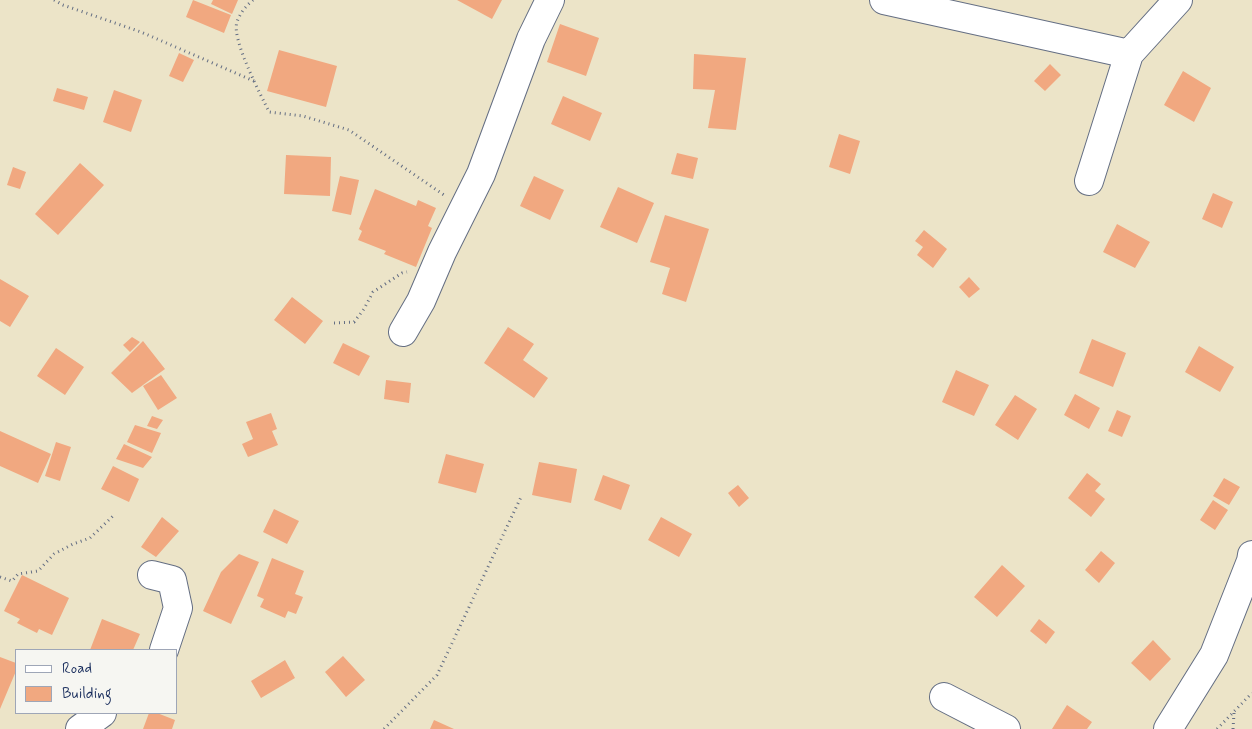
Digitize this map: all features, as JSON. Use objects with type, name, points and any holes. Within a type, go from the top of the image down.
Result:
[{"type":"street","points":[[403,332],[421,302],[457,221],[481,174],[527,48],[550,0]]},
{"type":"street","points":[[884,0],[1129,54]]},
{"type":"street","points":[[1089,181],[1129,54],[1178,0]]},
{"type":"street","points":[[1168,729],[1214,655],[1251,562],[1252,555]]},
{"type":"street","points":[[152,575],[172,580],[178,608],[164,649]]},
{"type":"street","points":[[944,697],[1006,729]]},
{"type":"street","points":[[80,729],[101,714]]},
{"type":"path","points":[[54,0],[63,5],[141,32],[254,81]]},
{"type":"path","points":[[253,0],[244,8],[236,23],[238,42],[269,112],[303,116],[349,130],[448,198],[457,221]]},
{"type":"path","points":[[334,323],[354,322],[374,292],[402,272],[414,272]]},
{"type":"path","points":[[384,729],[437,675],[521,497]]},
{"type":"path","points":[[0,578],[12,581],[18,574],[38,571],[54,554],[90,538],[113,516]]},
{"type":"path","points":[[1217,729],[1252,693]]},
{"type":"path","points":[[1232,729],[1234,712]]},
{"type":"building","points":[[193,0],[231,15],[224,33],[186,17]]},
{"type":"building","points":[[213,0],[238,0],[232,14],[211,4]]},
{"type":"building","points":[[457,0],[502,0],[492,19]]},
{"type":"building","points":[[560,24],[599,38],[586,76],[547,62]]},
{"type":"building","points":[[279,50],[337,66],[326,107],[267,91]]},
{"type":"building","points":[[179,53],[194,60],[183,82],[169,76]]},
{"type":"building","points":[[694,54],[746,58],[736,130],[708,128],[715,90],[693,89]]},
{"type":"building","points":[[1050,64],[1061,75],[1045,91],[1034,81]]},
{"type":"building","points":[[1183,71],[1211,88],[1194,122],[1164,105]]},
{"type":"building","points":[[57,88],[88,97],[84,110],[53,101]]},
{"type":"building","points":[[114,90],[142,100],[131,132],[103,122]]},
{"type":"building","points":[[563,96],[602,113],[590,141],[551,124]]},
{"type":"building","points":[[839,134],[860,141],[850,174],[829,167]]},
{"type":"building","points":[[677,153],[698,158],[693,179],[671,174]]},
{"type":"building","points":[[286,155],[331,157],[330,196],[284,194]]},
{"type":"building","points":[[80,163],[104,185],[58,235],[35,214]]},
{"type":"building","points":[[13,167],[26,172],[20,189],[7,185]]},
{"type":"building","points":[[340,176],[359,180],[351,215],[332,211]]},
{"type":"building","points":[[534,176],[564,190],[550,220],[520,206]]},
{"type":"building","points":[[618,187],[654,203],[637,243],[600,227]]},
{"type":"building","points":[[375,189],[416,206],[418,200],[436,208],[428,226],[432,228],[416,267],[384,254],[386,251],[358,240],[362,231],[359,229]]},
{"type":"building","points":[[1213,193],[1233,202],[1222,228],[1202,219]]},
{"type":"building","points":[[665,215],[709,229],[686,302],[662,294],[670,268],[650,262]]},
{"type":"building","points":[[1117,224],[1150,242],[1135,268],[1103,252]]},
{"type":"building","points":[[924,230],[947,249],[933,268],[917,255],[923,247],[915,241]]},
{"type":"building","points":[[969,277],[980,289],[969,298],[959,287]]},
{"type":"building","points":[[0,279],[29,296],[10,327],[0,321]]},
{"type":"building","points":[[292,297],[323,321],[305,344],[274,320]]},
{"type":"building","points":[[508,327],[534,344],[523,360],[548,378],[534,398],[484,363]]},
{"type":"building","points":[[132,337],[140,342],[130,352],[123,345]]},
{"type":"building","points":[[1092,339],[1126,353],[1113,387],[1079,373]]},
{"type":"building","points":[[143,341],[165,369],[132,393],[111,373]]},
{"type":"building","points":[[343,343],[370,356],[359,376],[333,363]]},
{"type":"building","points":[[1199,346],[1234,367],[1220,392],[1185,372]]},
{"type":"building","points":[[56,348],[84,367],[65,395],[37,376]]},
{"type":"building","points":[[956,370],[989,385],[974,416],[942,402]]},
{"type":"building","points":[[161,375],[177,398],[158,410],[143,386]]},
{"type":"building","points":[[386,380],[411,383],[409,403],[384,399]]},
{"type":"building","points":[[1075,394],[1100,408],[1089,429],[1064,415]]},
{"type":"building","points":[[1015,395],[1037,409],[1018,440],[995,425]]},
{"type":"building","points":[[1117,410],[1131,416],[1122,437],[1108,431]]},
{"type":"building","points":[[271,413],[277,429],[272,431],[278,445],[248,457],[242,444],[253,439],[246,422]]},
{"type":"building","points":[[152,416],[163,420],[157,429],[147,426]]},
{"type":"building","points":[[135,425],[161,433],[152,453],[127,442]]},
{"type":"building","points":[[0,431],[51,454],[38,483],[0,466]]},
{"type":"building","points":[[56,442],[71,447],[60,481],[45,476]]},
{"type":"building","points":[[124,444],[152,457],[143,468],[116,459]]},
{"type":"building","points":[[446,454],[484,464],[476,493],[438,483]]},
{"type":"building","points":[[539,462],[577,469],[571,503],[532,495]]},
{"type":"building","points":[[113,466],[139,479],[129,502],[101,489]]},
{"type":"building","points":[[1087,473],[1101,484],[1095,491],[1105,499],[1091,517],[1068,498]]},
{"type":"building","points":[[603,475],[630,485],[621,510],[594,500]]},
{"type":"building","points":[[1224,478],[1240,487],[1229,505],[1213,496]]},
{"type":"building","points":[[738,485],[749,498],[739,507],[728,493]]},
{"type":"building","points":[[1213,500],[1228,510],[1215,530],[1200,520]]},
{"type":"building","points":[[274,509],[299,521],[287,544],[263,532]]},
{"type":"building","points":[[162,517],[179,531],[156,557],[141,547]]},
{"type":"building","points":[[661,517],[692,534],[679,557],[648,540]]},
{"type":"building","points":[[1101,551],[1115,563],[1099,583],[1085,570]]},
{"type":"building","points":[[239,554],[259,562],[231,624],[203,611],[221,572]]},
{"type":"building","points":[[272,558],[304,571],[295,594],[303,597],[296,614],[288,611],[285,618],[260,607],[264,599],[257,596]]},
{"type":"building","points":[[1002,565],[1025,586],[997,617],[974,597]]},
{"type":"building","points":[[22,575],[69,598],[52,635],[39,629],[37,633],[17,623],[20,619],[4,611]]},
{"type":"building","points":[[102,619],[140,634],[133,649],[90,649]]},
{"type":"building","points":[[1039,619],[1055,632],[1046,644],[1030,631]]},
{"type":"building","points":[[1153,640],[1171,659],[1150,681],[1131,663]]},
{"type":"building","points":[[343,656],[365,680],[346,697],[325,672]]},
{"type":"building","points":[[0,657],[15,663],[15,673],[0,709]]},
{"type":"building","points":[[285,660],[295,678],[261,698],[251,681]]},
{"type":"building","points":[[1067,705],[1092,722],[1087,729],[1052,729]]},
{"type":"building","points":[[149,714],[160,714],[175,720],[172,729],[143,729]]},
{"type":"building","points":[[434,720],[454,729],[430,729]]}]
